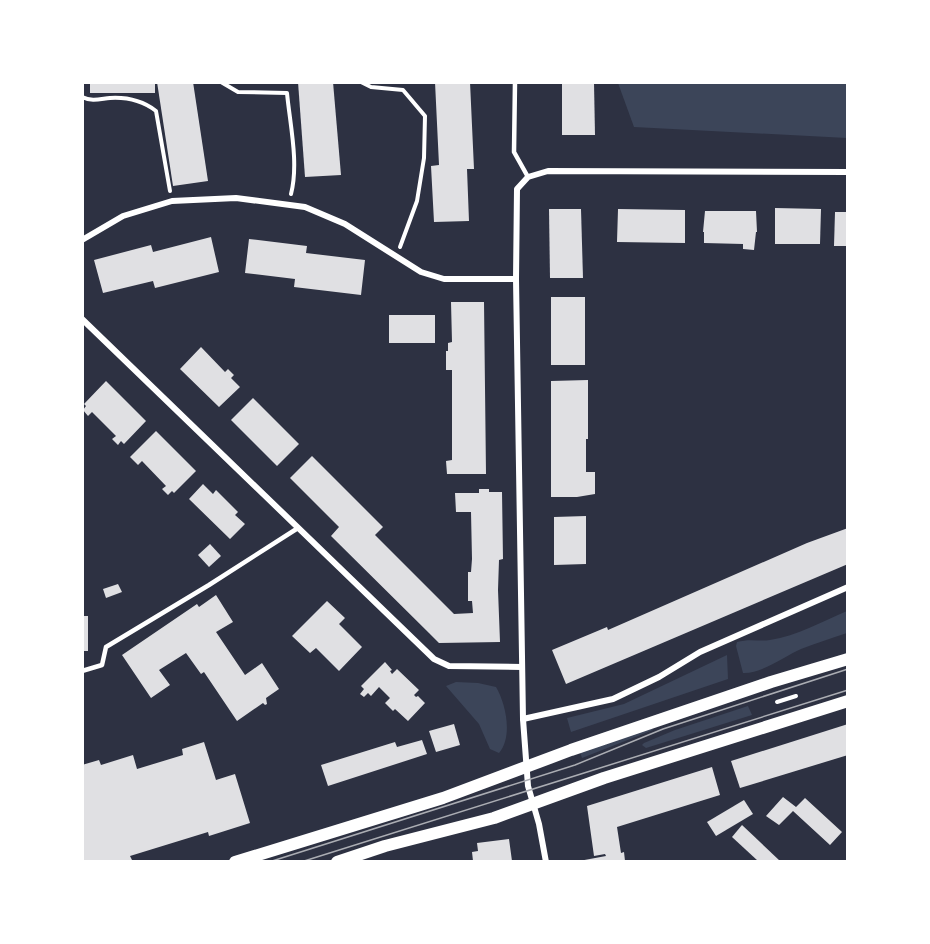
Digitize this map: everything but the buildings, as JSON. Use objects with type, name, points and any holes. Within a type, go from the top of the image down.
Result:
[{"type":"main road","points":[[235,861],[443,798],[527,765],[771,682],[848,659]]},
{"type":"main road","points":[[337,861],[494,818],[604,778],[848,701]]},
{"type":"street","points":[[546,861],[539,824],[528,786],[523,719],[516,279],[517,189],[528,177],[548,171],[848,172]]},
{"type":"street","points":[[82,240],[123,216],[172,201],[236,198],[304,207],[345,224],[421,272],[444,279],[516,279]]},
{"type":"street","points":[[82,319],[434,659],[449,666],[522,668]]},
{"type":"street","points":[[523,719],[613,699],[659,677],[700,652],[848,587]]},
{"type":"lane","points":[[515,82],[514,152],[528,177]]},
{"type":"lane","points":[[82,671],[102,665],[106,647],[298,528]]},
{"type":"path","points":[[221,82],[238,92],[287,93],[294,184],[288,205]]},
{"type":"path","points":[[361,82],[372,87],[403,90],[425,116],[424,158],[417,201],[400,247]]},
{"type":"path","points":[[82,97],[89,100],[112,98],[134,100],[156,111],[172,201]]},
{"type":"path","points":[[771,682],[782,721]]},
{"type":"path","points":[[777,702],[796,696]]},
{"type":"shaded area","points":[[618,83],[847,83],[847,138],[634,127]]},
{"type":"shaded area","points":[[847,611],[847,633],[801,649],[757,671],[743,673],[737,642],[780,638],[800,632]]},
{"type":"shaded area","points":[[727,655],[728,679],[571,732],[567,718],[624,704]]},
{"type":"shaded area","points":[[456,682],[496,687],[503,702],[507,730],[499,753],[490,749],[479,724],[446,686]]},
{"type":"shaded area","points":[[748,706],[752,715],[646,748],[642,745],[675,730]]},
{"type":"shaded area","points":[[651,727],[653,730],[582,758],[580,752]]},
{"type":"tram line","points":[[269,862],[575,765],[663,729],[848,669]]},
{"type":"tram line","points":[[301,862],[848,690]]}]
